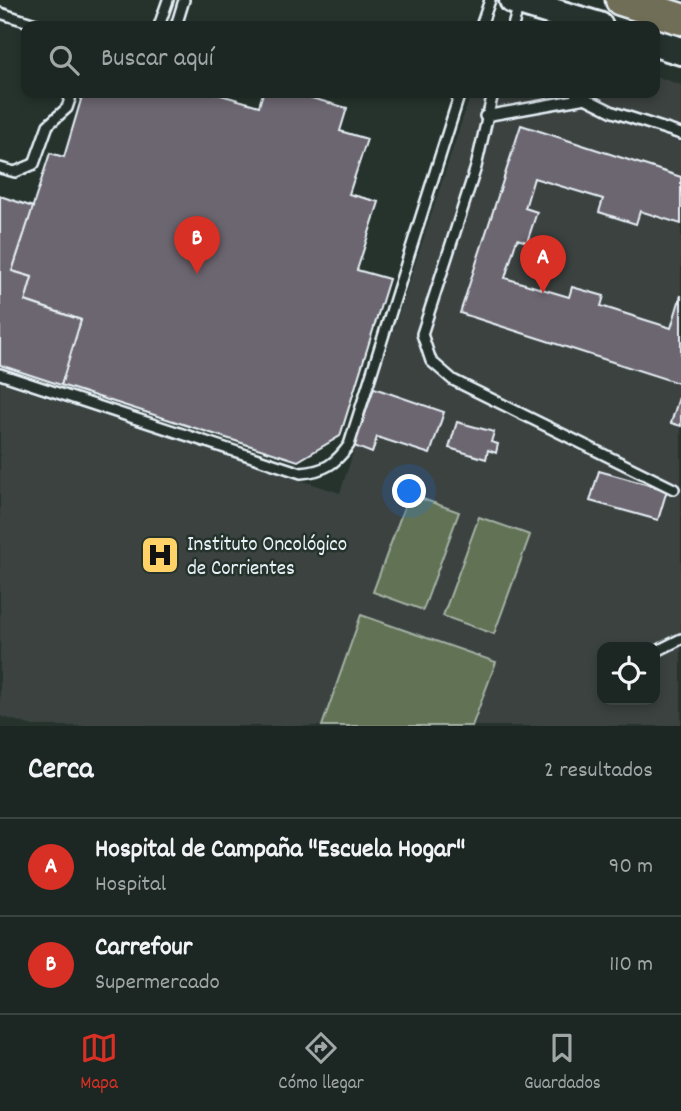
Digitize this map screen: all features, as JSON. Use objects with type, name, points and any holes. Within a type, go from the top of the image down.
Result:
[{"type":"highway","points":[[621,0],[681,19]]},
{"type":"main road","points":[[515,9],[575,21]]},
{"type":"main road","points":[[660,45],[681,51]]},
{"type":"lane","points":[[161,21],[168,0]]},
{"type":"lane","points":[[178,21],[184,0]]},
{"type":"lane","points":[[483,21],[490,0]]},
{"type":"lane","points":[[0,12],[27,21]]},
{"type":"lane","points":[[0,168],[15,172],[34,164],[48,125],[66,108],[70,98]]},
{"type":"lane","points":[[0,374],[301,473],[319,471],[336,463],[349,445],[458,98]]},
{"type":"lane","points":[[490,98],[476,167],[422,334],[431,361],[453,380],[674,489]]},
{"type":"lane","points":[[485,116],[586,99],[613,112],[681,134]]},
{"type":"lane","points":[[660,650],[681,639]]},
{"type":"shaded area","points":[[660,78],[681,85],[681,726],[33,726],[0,716],[0,382],[340,493],[469,98],[660,98]]},
{"type":"green space","points":[[409,494],[459,512],[423,610],[373,592]]},
{"type":"green space","points":[[479,517],[530,535],[494,634],[443,616]]},
{"type":"green space","points":[[361,615],[496,662],[472,726],[322,726]]},
{"type":"building","points":[[82,98],[231,98],[259,106],[261,98],[312,98],[347,108],[340,131],[367,139],[349,194],[379,202],[357,270],[389,279],[340,436],[298,461],[61,385],[81,320],[25,301],[32,277],[12,271],[50,153],[64,157]]},
{"type":"building","points":[[521,125],[681,177],[681,224],[640,211],[636,224],[599,212],[603,199],[534,178],[525,208],[537,212],[527,242],[517,239],[505,278],[569,297],[572,287],[604,296],[601,306],[671,328],[681,295],[681,384],[460,313]]},
{"type":"building","points":[[0,196],[33,207],[12,271],[32,277],[25,301],[81,320],[61,385],[0,365]]},
{"type":"building","points":[[374,388],[444,412],[430,454],[377,437],[372,453],[354,446]]},
{"type":"building","points":[[681,391],[681,426],[671,423]]},
{"type":"building","points":[[457,422],[494,432],[491,442],[498,444],[496,453],[488,450],[486,459],[449,448]]},
{"type":"building","points":[[599,471],[667,490],[658,520],[590,501]]},
{"type":"place","name":"Carrefour","points":[[197,274]]},
{"type":"place","name":"Hospital de Campaña \"Escuela Hogar\"","points":[[543,293]]},
{"type":"place","name":"Instituto Oncológico de Corrientes","points":[[160,555]]}]
